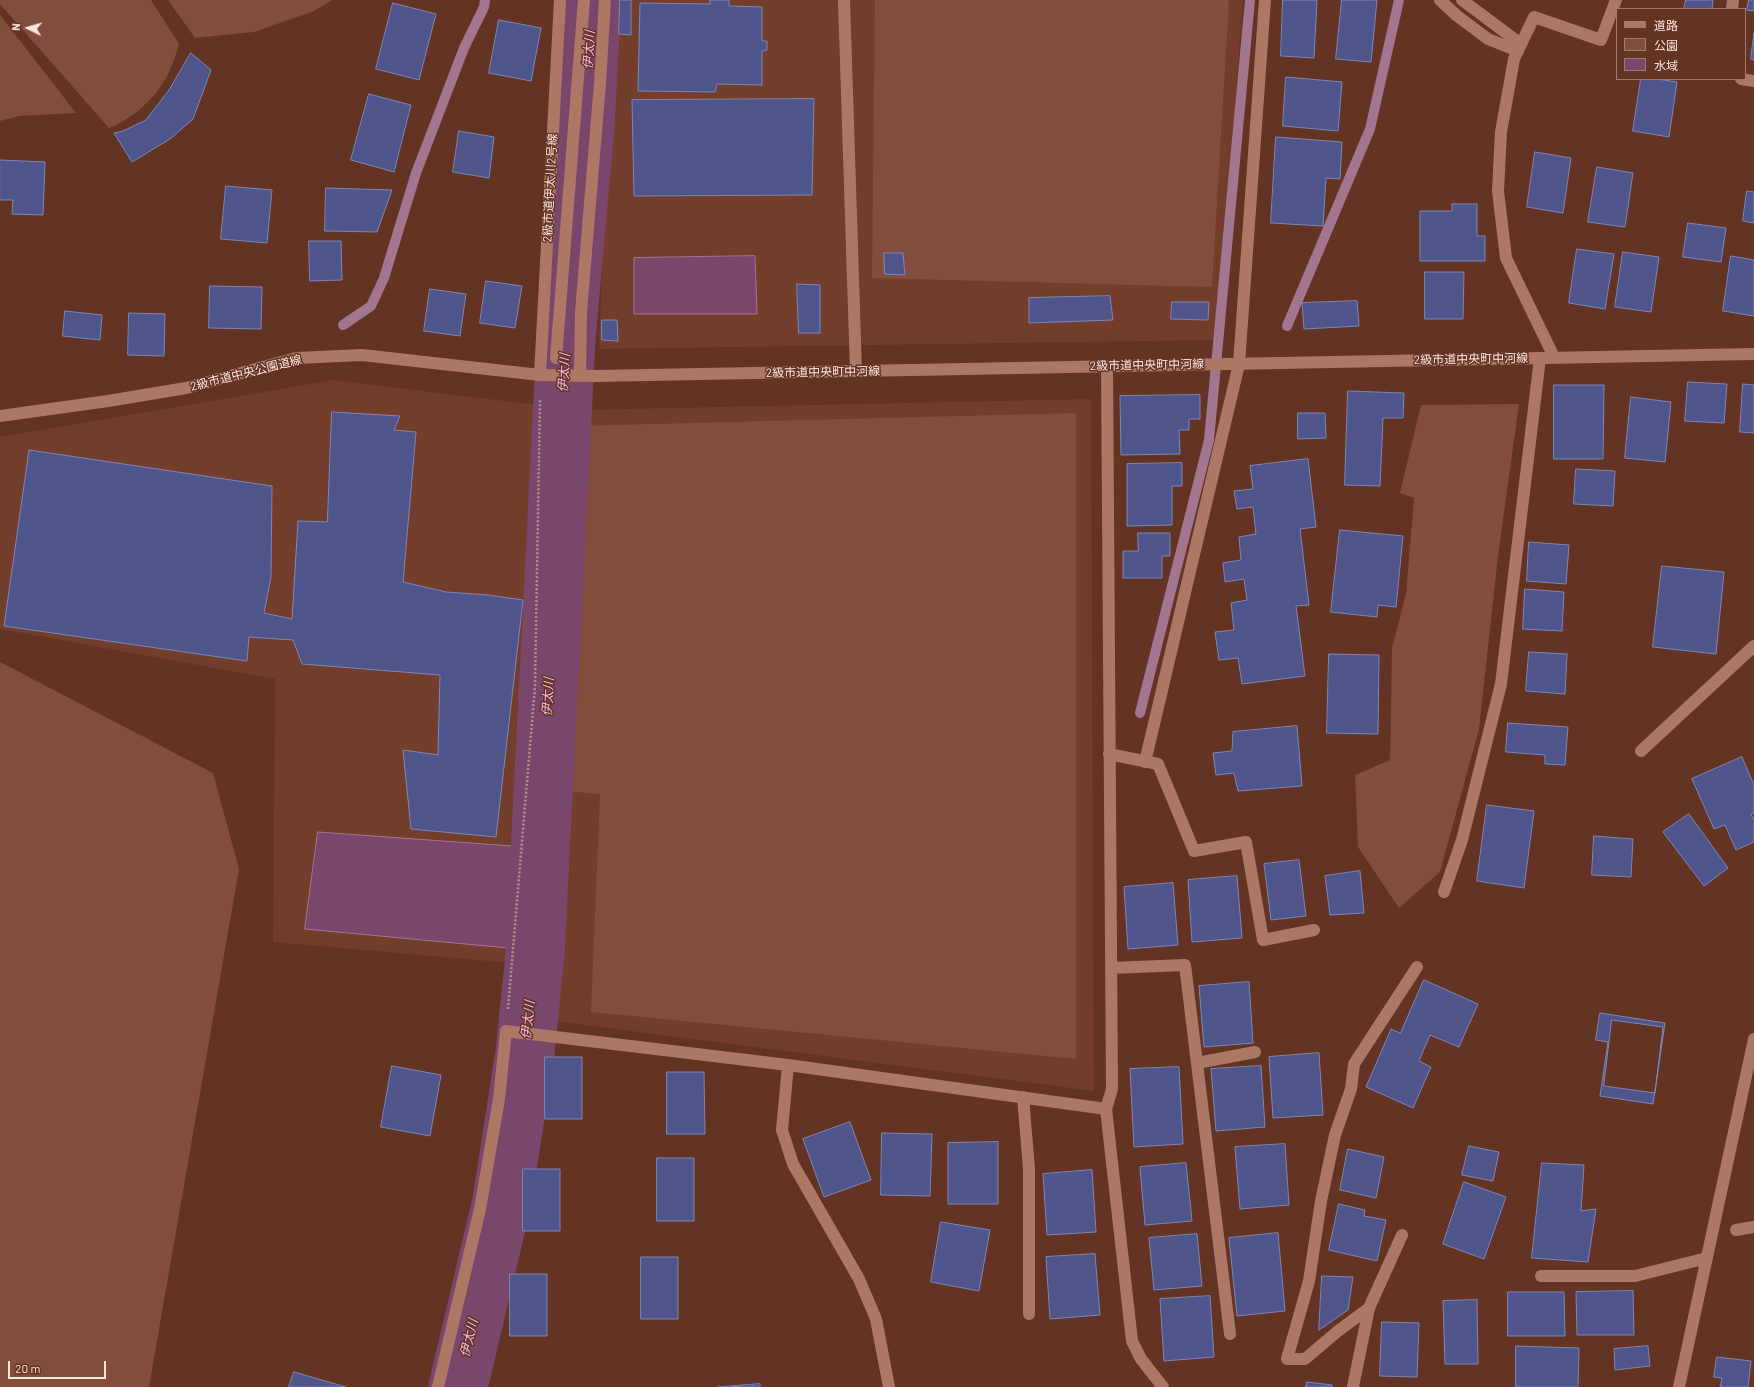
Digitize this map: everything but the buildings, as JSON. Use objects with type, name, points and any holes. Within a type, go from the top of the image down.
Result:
[{"type":"street","name":"2級市道伊太川2号線","points":[[540,375],[560,0]]},
{"type":"street","points":[[556,358],[584,0]]},
{"type":"street","points":[[580,376],[580,312],[600,83],[605,0]]},
{"type":"street","points":[[844,0],[856,371]]},
{"type":"street","points":[[1145,762],[1239,364],[1265,0]]},
{"type":"street","points":[[1440,0],[1456,15],[1488,39],[1520,48]]},
{"type":"street","points":[[1462,0],[1520,48]]},
{"type":"street","points":[[1554,358],[1506,258],[1498,190],[1501,132],[1514,59],[1534,17],[1601,40],[1616,0]]},
{"type":"street","name":"2級市道中央町中河線","points":[[540,375],[580,376],[1754,354]]},
{"type":"street","name":"2級市道中央公園道線","points":[[0,416],[108,402],[186,388],[296,358],[362,355],[540,375]]},
{"type":"street","points":[[1444,892],[1462,840],[1501,684],[1540,358]]},
{"type":"street","points":[[1107,366],[1112,1089],[1106,1109],[1132,1341],[1141,1359],[1163,1387]]},
{"type":"street","points":[[1641,751],[1754,646]]},
{"type":"street","points":[[1109,754],[1158,764],[1194,851],[1246,842],[1263,940],[1314,930]]},
{"type":"street","points":[[1111,968],[1185,965],[1230,1334]]},
{"type":"street","points":[[1369,1308],[1338,1331],[1305,1359],[1287,1359],[1309,1281],[1322,1194],[1335,1135],[1351,1089],[1354,1064],[1417,967]]},
{"type":"street","points":[[438,1387],[480,1209],[499,1099],[506,1031],[788,1065],[1106,1109]]},
{"type":"street","points":[[1679,1387],[1754,1039]]},
{"type":"street","points":[[1197,1063],[1255,1052]]},
{"type":"street","points":[[788,1065],[782,1130],[793,1164],[859,1279],[876,1319],[889,1387]]},
{"type":"street","points":[[1023,1097],[1029,1169],[1029,1314]]},
{"type":"street","points":[[1736,1230],[1754,1227]]},
{"type":"street","points":[[1353,1387],[1369,1308],[1402,1235]]},
{"type":"street","points":[[1541,1276],[1635,1276],[1707,1258]]},
{"type":"path","points":[[506,1031],[535,686],[540,375]]},
{"type":"shaded area","points":[[612,0],[1243,0],[1217,340],[599,349]]},
{"type":"shaded area","points":[[334,380],[578,410],[1091,399],[1094,1091],[546,1020],[545,966],[273,942],[275,679],[0,629],[0,437]]},
{"type":"green space","points":[[0,0],[151,0],[179,44],[170,70],[158,91],[135,113],[109,128],[0,4]]},
{"type":"green space","points":[[168,0],[332,0],[314,11],[254,32],[195,38]]},
{"type":"green space","points":[[875,0],[1229,0],[1212,287],[872,278]]},
{"type":"green space","points":[[0,15],[76,113],[19,116],[0,121]]},
{"type":"green space","points":[[1519,404],[1498,556],[1479,729],[1440,872],[1399,908],[1358,847],[1355,775],[1390,760],[1392,648],[1406,594],[1414,498],[1400,493],[1421,405]]},
{"type":"green space","points":[[1076,413],[1076,1059],[591,1012],[600,794],[563,791],[577,426]]},
{"type":"green space","points":[[0,662],[213,773],[239,869],[149,1387],[0,1387]]},
{"type":"water","points":[[755,256],[757,314],[634,314],[634,258]]},
{"type":"water","points":[[318,832],[512,846],[508,948],[305,929]]},
{"type":"waterway","points":[[343,325],[371,306],[384,278],[416,173],[464,48],[484,7],[485,0]]},
{"type":"waterway","name":"伊太川","points":[[458,1387],[502,1201],[525,1052],[535,955],[566,339],[585,126],[592,0]]},
{"type":"waterway","points":[[1140,713],[1209,440],[1250,0]]},
{"type":"waterway","points":[[1287,326],[1370,129],[1399,0]]}]
